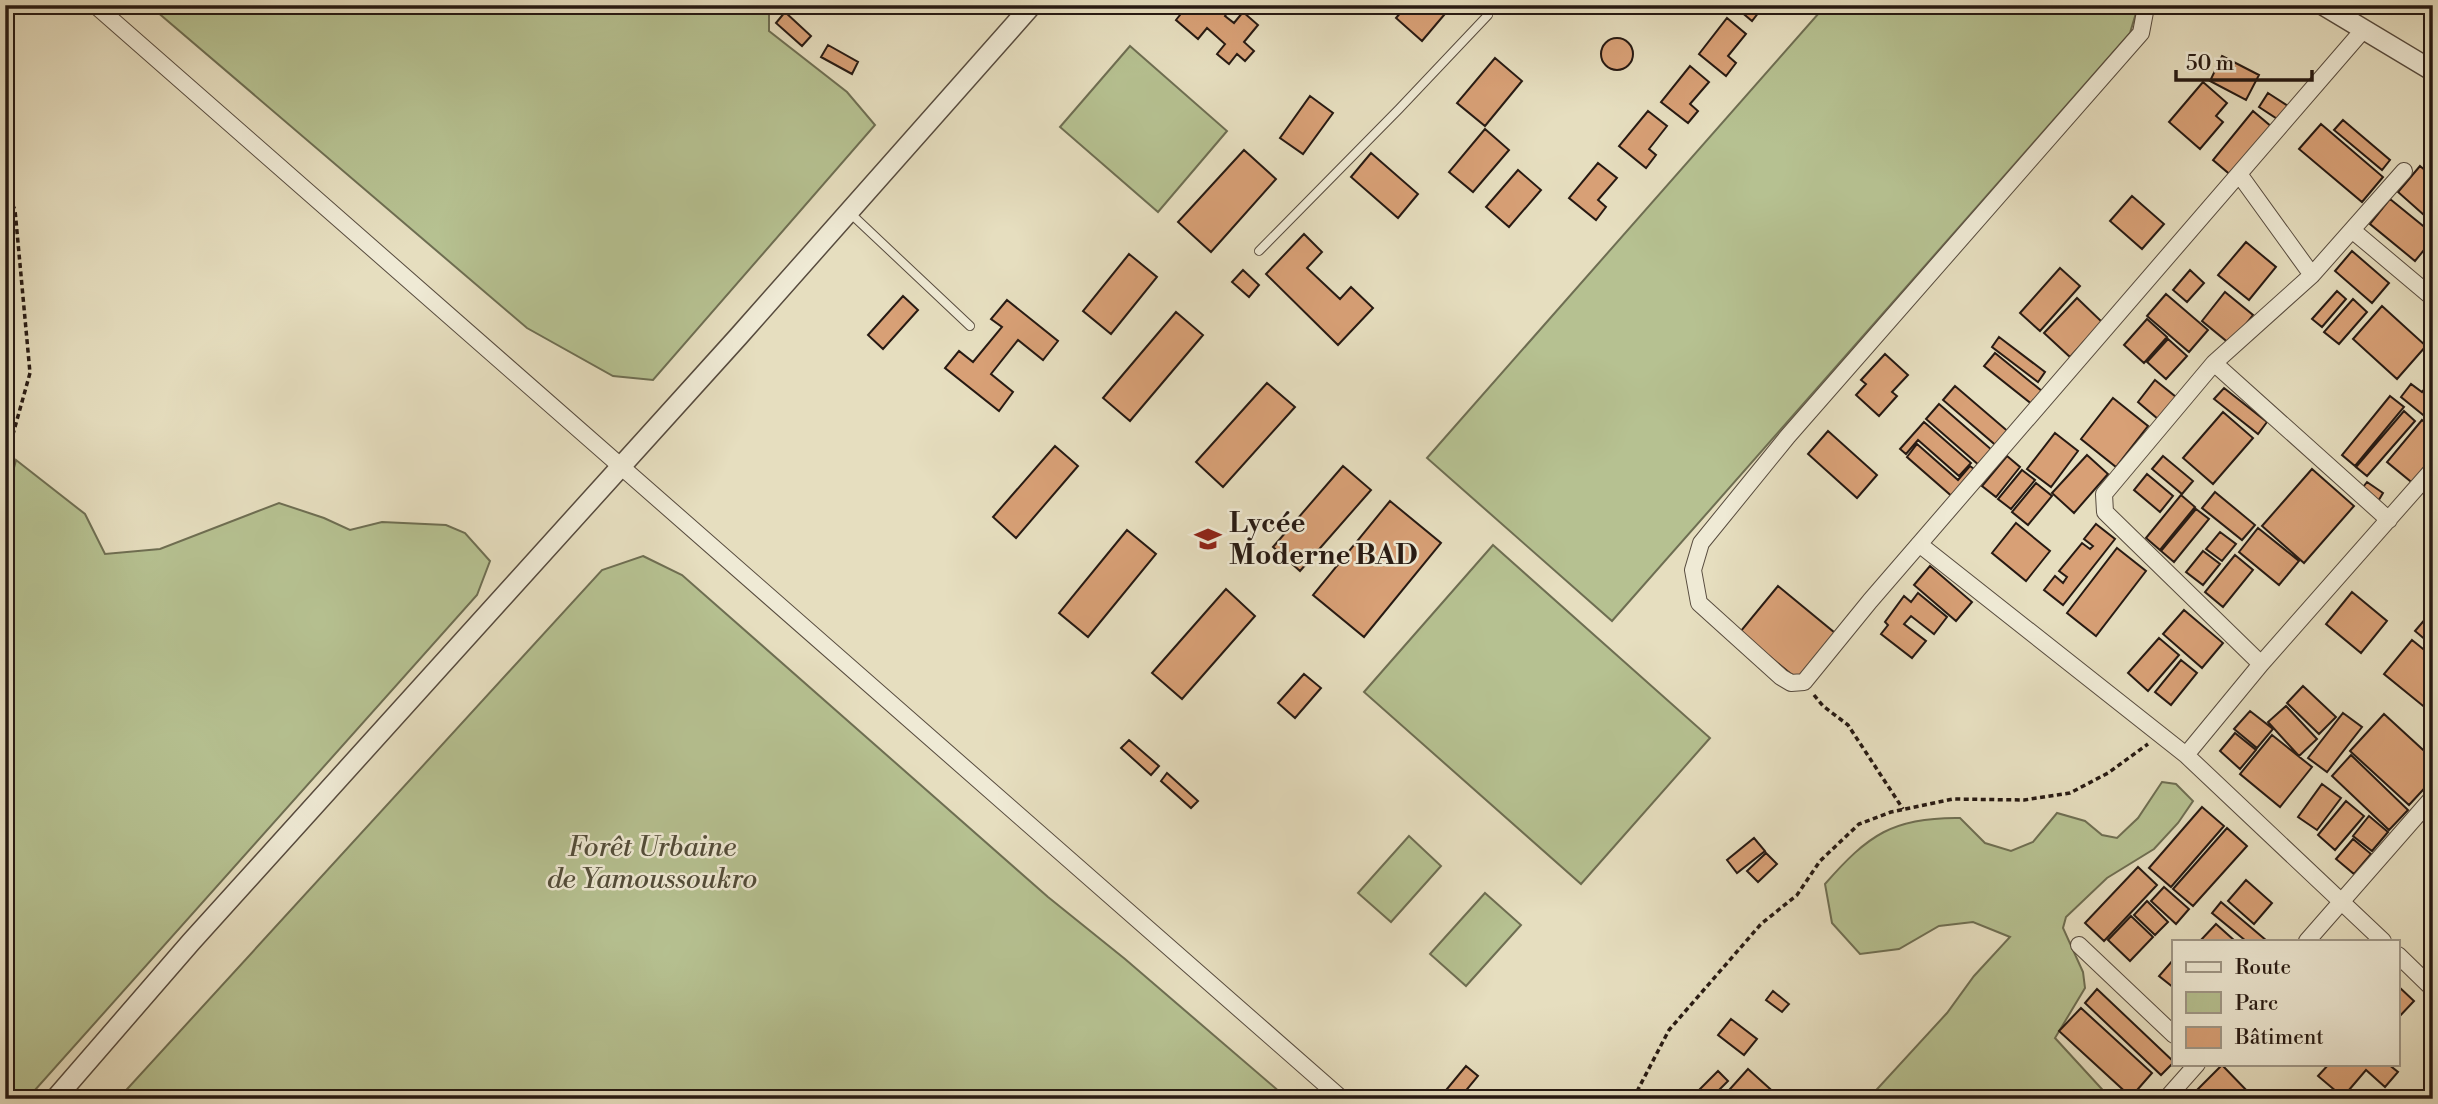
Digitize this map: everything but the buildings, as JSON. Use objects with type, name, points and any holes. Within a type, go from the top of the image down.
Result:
[{"type":"street","points":[[95,5],[1342,1099]]},
{"type":"street","points":[[55,1099],[191,942],[1032,5]]},
{"type":"street","points":[[2143,5],[2141,33],[1806,416],[1701,543],[1693,570],[1699,603],[1781,677],[1791,682],[1804,682],[1919,544],[2364,29]]},
{"type":"street","points":[[2323,5],[2433,71]]},
{"type":"street","points":[[2261,664],[2105,512],[2104,494],[2214,363],[2312,275],[2404,171]]},
{"type":"street","points":[[2239,174],[2312,275]]},
{"type":"street","points":[[2352,230],[2433,298]]},
{"type":"street","points":[[2214,363],[2389,520]]},
{"type":"street","points":[[2186,755],[2261,664],[2433,469]]},
{"type":"street","points":[[1919,544],[2186,755],[2382,940]]},
{"type":"street","points":[[2308,940],[2433,797]]},
{"type":"street","points":[[2079,945],[2172,1033]]},
{"type":"street","points":[[2400,957],[2433,989]]},
{"type":"street","points":[[2166,1099],[2195,1066]]},
{"type":"lane","points":[[1259,251],[1488,15]]},
{"type":"lane","points":[[849,212],[970,326]]},
{"type":"path","points":[[5,190],[15,210],[30,373],[5,463]]},
{"type":"path","points":[[1804,682],[1823,706],[1848,725],[1903,809]]},
{"type":"path","points":[[1633,1099],[1669,1030],[1761,924],[1797,895],[1820,861],[1859,824],[1903,809],[1953,799],[2024,800],[2070,793],[2108,773],[2160,735]]},
{"type":"green space","points":[[149,5],[769,5],[769,31],[847,92],[875,125],[653,380],[613,376],[527,328]]},
{"type":"green space","points":[[1826,5],[2121,5],[2136,13],[2130,33],[1612,621],[1427,458]]},
{"type":"green space","points":[[1130,46],[1227,131],[1158,212],[1060,127]]},
{"type":"green space","points":[[16,460],[85,514],[105,554],[160,549],[279,503],[350,530],[382,522],[446,525],[465,533],[490,561],[477,595],[27,1099],[5,1099],[5,503]]},
{"type":"green space","points":[[1493,545],[1710,738],[1581,884],[1364,692]]},
{"type":"green space","name":"Forêt Urbaine de Yamoussoukro","points":[[643,556],[682,575],[1048,897],[1125,959],[1288,1099],[118,1099],[602,570]]},
{"type":"green space","points":[[2162,782],[2176,784],[2193,801],[2178,823],[2154,849],[2107,878],[2066,917],[2063,928],[2083,972],[2085,988],[2055,1038],[2111,1099],[1868,1099],[1947,1013],[1974,976],[2010,937],[1973,922],[1939,926],[1899,949],[1860,954],[1832,923],[1825,884],[1840,867],[1869,841],[1884,832],[1917,821],[1960,818],[1985,843],[2011,851],[2033,842],[2057,813],[2085,821],[2102,835],[2117,838],[2138,818]]},
{"type":"green space","points":[[1409,836],[1441,866],[1391,922],[1358,893]]},
{"type":"green space","points":[[1485,893],[1521,925],[1466,986],[1430,954]]},
{"type":"place","name":"Lycée Moderne BAD","points":[[1208,539]]}]
